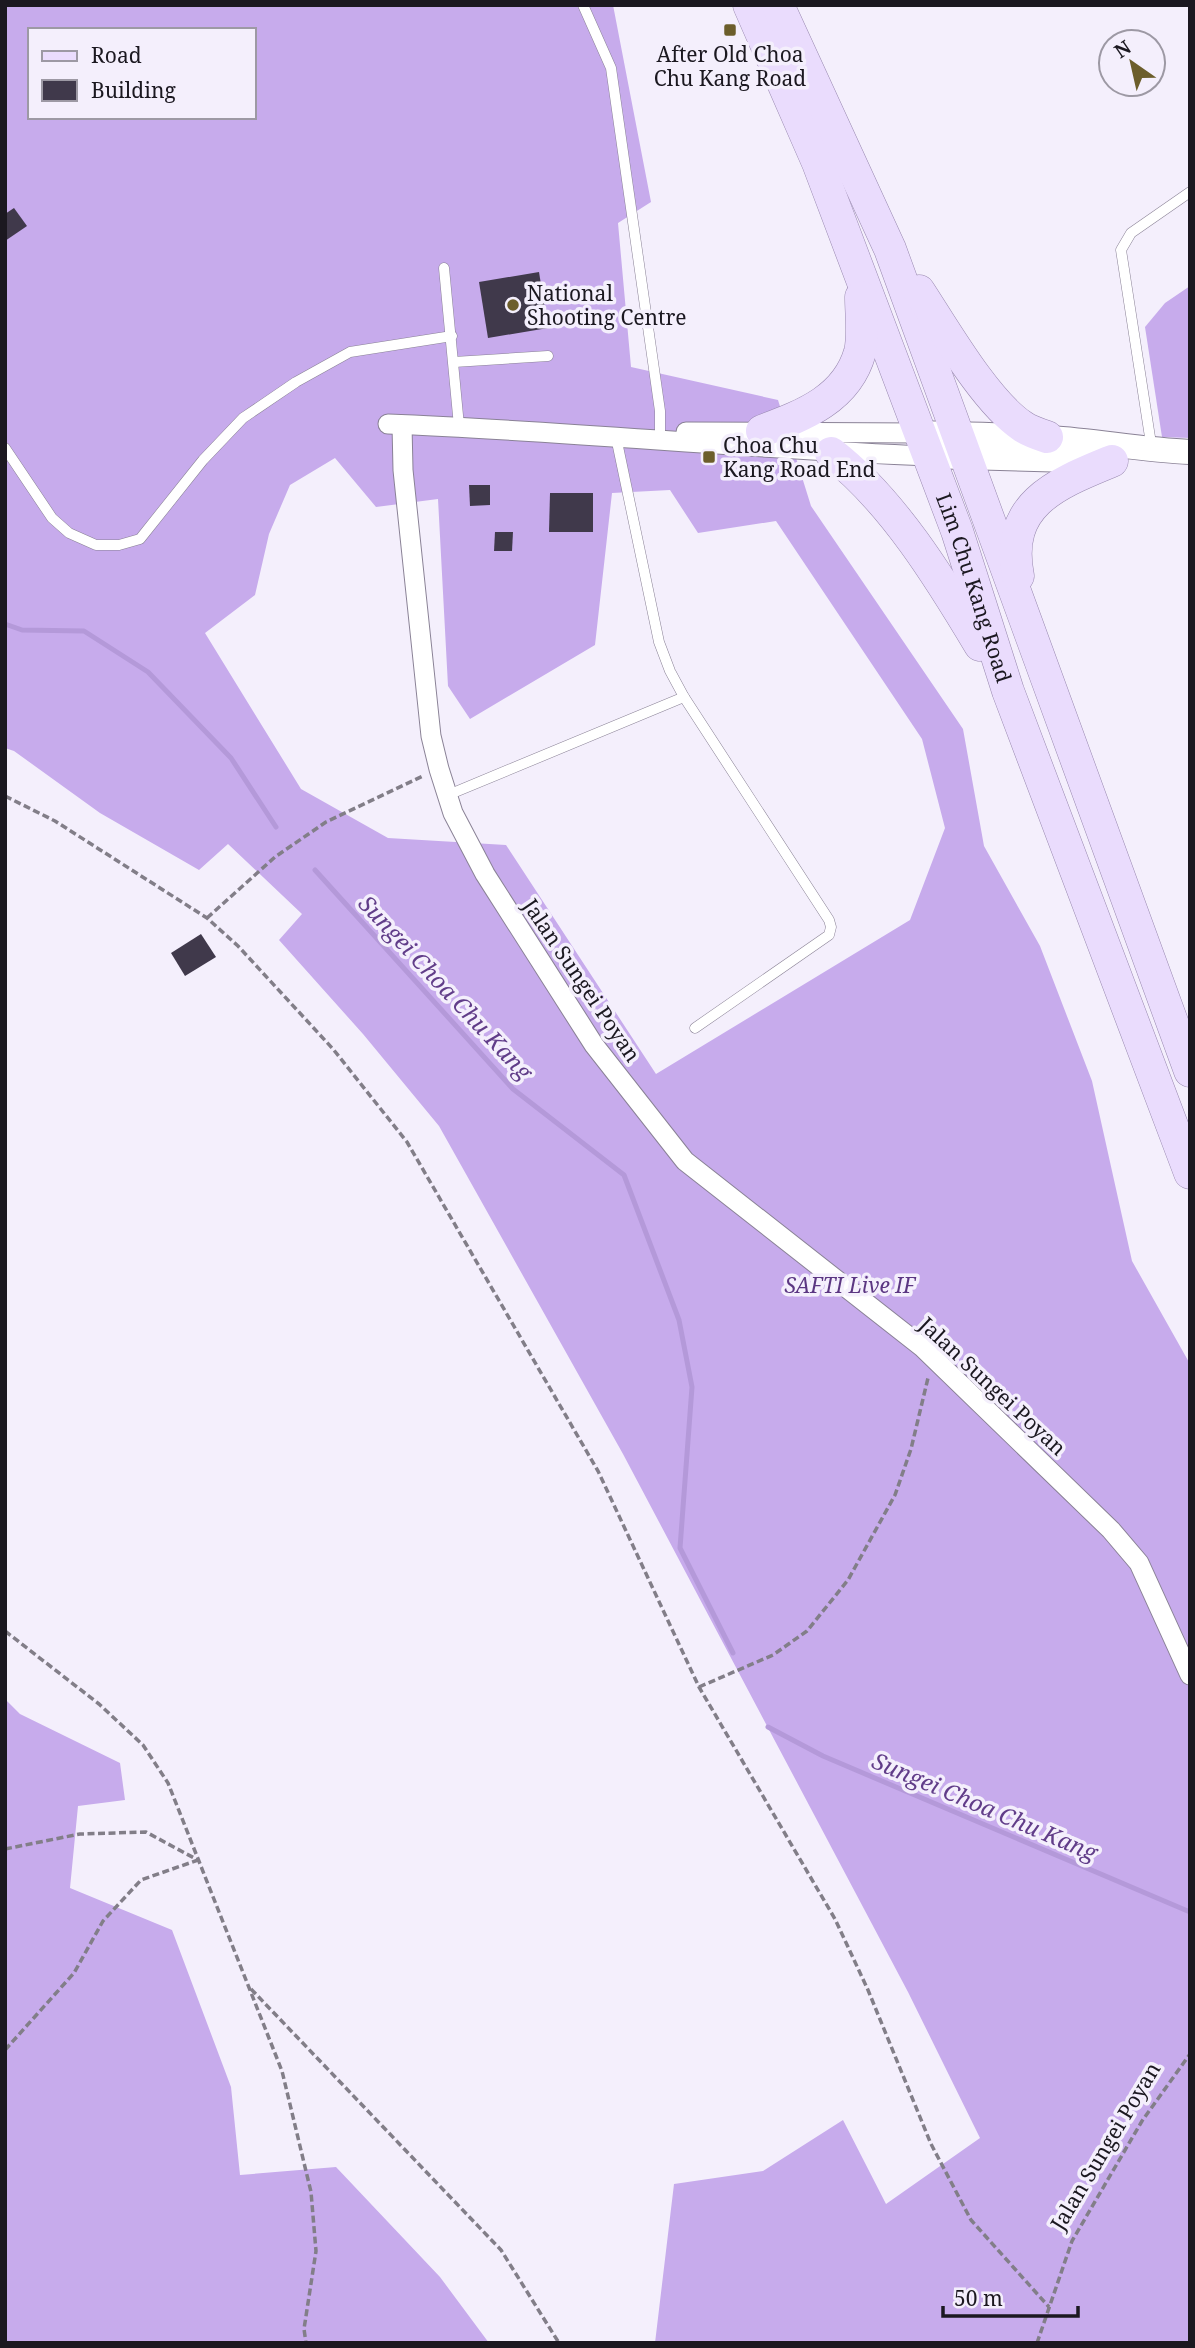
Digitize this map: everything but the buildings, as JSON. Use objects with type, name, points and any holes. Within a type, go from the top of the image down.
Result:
[{"type":"main road","name":"Lim Chu Kang Road","points":[[749,5],[818,163],[957,531],[1007,691],[1190,1172]]},
{"type":"main road","name":"Lim Chu Kang Road","points":[[778,5],[890,249],[1190,1072]]},
{"type":"main road","points":[[890,249],[980,382],[1010,417],[1023,427],[1047,437]]},
{"type":"main road","points":[[762,431],[807,414],[846,383],[861,350],[860,278]]},
{"type":"main road","points":[[831,453],[871,489],[946,589],[1007,691]]},
{"type":"main road","points":[[1029,630],[1016,561],[1018,528],[1029,509],[1045,494],[1066,480],[1112,461]]},
{"type":"street","name":"Jalan Sungei Poyan","points":[[459,426],[395,425],[403,470],[429,709],[439,769],[453,813],[485,874],[594,1045],[685,1161],[933,1357],[1111,1530],[1139,1563],[1190,1675]]},
{"type":"street","points":[[459,426],[831,453],[924,445]]},
{"type":"street","points":[[616,437],[660,432],[762,431],[962,446],[1112,461],[1152,450]]},
{"type":"street","points":[[962,446],[1047,437],[1190,452]]},
{"type":"lane","points":[[583,5],[611,68],[660,411],[660,432]]},
{"type":"lane","points":[[1152,450],[1121,250],[1131,233],[1190,192]]},
{"type":"lane","points":[[444,268],[459,426]]},
{"type":"lane","points":[[5,448],[52,518],[69,533],[96,545],[119,545],[141,539],[203,460],[243,418],[296,382],[350,352],[452,336]]},
{"type":"lane","points":[[454,362],[548,356]]},
{"type":"lane","points":[[616,437],[659,642],[670,671],[831,927],[829,935],[695,1028]]},
{"type":"lane","points":[[447,795],[684,697]]},
{"type":"path","points":[[207,918],[275,857],[326,822],[380,794],[439,769]]},
{"type":"path","points":[[5,796],[55,821],[207,918],[238,946],[333,1049],[407,1142],[598,1471],[699,1687],[835,1919],[868,1990],[931,2144],[971,2220],[1049,2307]]},
{"type":"path","points":[[699,1687],[773,1655],[807,1631],[848,1580],[895,1495],[911,1449],[933,1357]]},
{"type":"path","points":[[5,1631],[99,1704],[142,1745],[168,1783],[282,2071],[311,2192],[316,2251],[304,2329],[306,2343]]},
{"type":"path","points":[[5,1849],[80,1834],[146,1832],[198,1860]]},
{"type":"path","points":[[5,2050],[74,1973],[103,1921],[141,1880],[198,1860]]},
{"type":"path","points":[[250,1988],[501,2249],[559,2343]]},
{"type":"path","name":"Jalan Sungei Poyan","points":[[1037,2343],[1072,2241],[1142,2121],[1190,2054]]},
{"type":"green space","name":"SAFTI Live IF","points":[[5,5],[613,5],[651,202],[618,223],[631,367],[778,400],[811,506],[963,729],[984,846],[1040,946],[1092,1081],[1132,1261],[1190,1364],[1190,2343],[655,2343],[674,2184],[763,2171],[843,2120],[886,2204],[980,2138],[908,1992],[623,1454],[439,1126],[363,1034],[279,940],[302,914],[228,844],[199,870],[100,813],[14,751],[5,748]],"holes":[[[335,458],[376,507],[438,499],[448,686],[470,719],[595,645],[612,493],[670,490],[698,533],[776,521],[922,739],[945,828],[910,920],[656,1074],[506,845],[388,838],[301,789],[205,633],[255,595],[269,534],[290,485]]]},
{"type":"green space","points":[[1190,286],[1190,438],[1162,437],[1145,327],[1165,303]]},
{"type":"green space","points":[[5,1699],[20,1714],[120,1763],[125,1800],[78,1806],[70,1888],[172,1930],[231,2087],[240,2175],[336,2167],[440,2277],[489,2343],[5,2343]]},
{"type":"waterway","name":"Sungei Choa Chu Kang","points":[[5,624],[22,630],[84,631],[148,672],[231,758],[276,827]]},
{"type":"waterway","name":"Sungei Choa Chu Kang","points":[[315,870],[513,1089],[624,1175],[679,1320],[692,1387],[680,1548],[733,1653]]},
{"type":"waterway","name":"Sungei Choa Chu Kang","points":[[768,1727],[823,1756],[1190,1912]]},
{"type":"place","name":"After Old Choa Chu Kang Road","points":[[730,30]]},
{"type":"place","name":"National Shooting Centre","points":[[513,305]]},
{"type":"place","name":"Choa Chu Kang Road End","points":[[709,457]]}]
